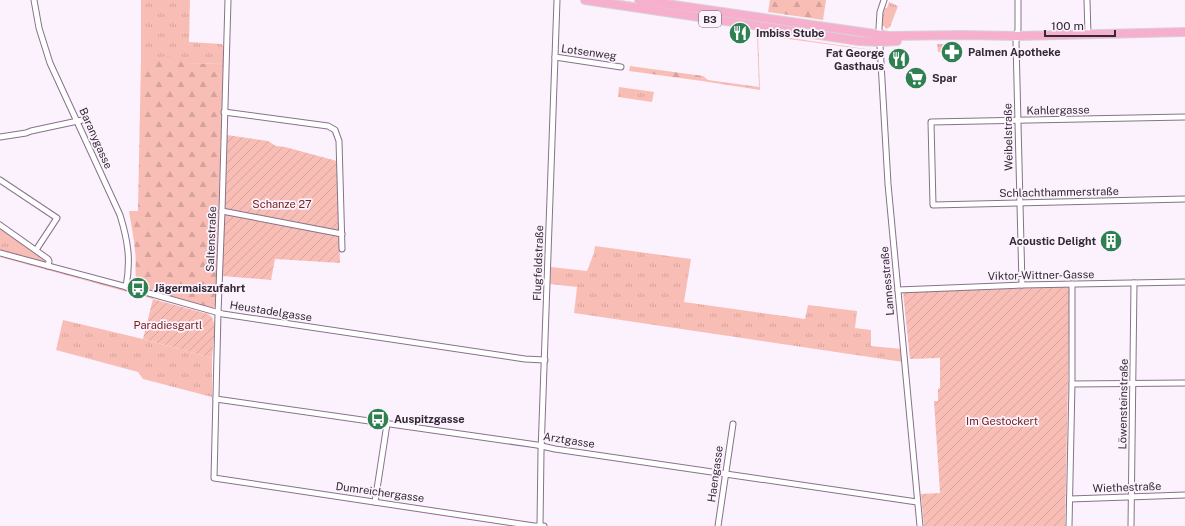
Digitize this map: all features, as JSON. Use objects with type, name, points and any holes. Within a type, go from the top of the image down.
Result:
[{"type":"main road","name":"B3","points":[[585,0],[859,41],[880,38]]},
{"type":"main road","name":"B3","points":[[639,0],[880,38],[958,39],[979,36],[1185,32]]},
{"type":"street","name":"Baranygasse","points":[[34,0],[39,28],[50,63],[120,215],[127,237],[129,258],[126,287]]},
{"type":"street","name":"Saltenstraße","points":[[214,478],[228,0]]},
{"type":"street","name":"Flugfeldstraße","points":[[541,526],[542,447],[557,0]]},
{"type":"street","name":"Lannesstraße","points":[[884,0],[880,18],[880,38],[888,184],[920,526]]},
{"type":"street","name":"Weibelstraße","points":[[1018,0],[1018,36],[1016,42],[1022,285]]},
{"type":"street","points":[[1087,0],[1088,35]]},
{"type":"street","name":"Lotsenweg","points":[[555,57],[621,67]]},
{"type":"street","points":[[224,112],[328,126],[335,130],[339,141],[342,249]]},
{"type":"street","name":"Kahlergasse","points":[[933,205],[932,122],[1185,117]]},
{"type":"street","points":[[0,137],[26,133],[87,119]]},
{"type":"street","points":[[0,180],[56,218],[36,250]]},
{"type":"street","name":"Schlachthammerstraße","points":[[933,205],[1185,199]]},
{"type":"street","points":[[222,211],[342,234]]},
{"type":"street","points":[[0,225],[49,260],[48,266]]},
{"type":"street","name":"Heustadelgasse","points":[[0,253],[218,313],[494,354],[545,360]]},
{"type":"street","name":"Viktor-Wittner-Gasse","points":[[898,290],[1022,285],[1185,282]]},
{"type":"street","name":"Löwensteinstraße","points":[[1131,526],[1134,383],[1134,283]]},
{"type":"street","points":[[1069,526],[1072,384],[1072,284]]},
{"type":"street","points":[[1072,384],[1185,383]]},
{"type":"street","name":"Arztgasse","points":[[216,399],[918,502]]},
{"type":"street","points":[[375,502],[387,424]]},
{"type":"street","name":"Haengasse","points":[[718,526],[733,424]]},
{"type":"street","name":"Dumreichergasse","points":[[214,478],[541,526]]},
{"type":"street","name":"Wiethestraße","points":[[1070,499],[1185,496]]},
{"type":"green space","points":[[141,0],[190,0],[189,42],[222,44],[223,63],[190,64],[141,58]]},
{"type":"green space","points":[[596,0],[620,0],[865,37],[838,34]]},
{"type":"green space","points":[[770,0],[826,0],[823,20],[768,12]]},
{"type":"green space","points":[[889,2],[898,6],[890,27],[886,29],[882,26],[883,15]]},
{"type":"green space","points":[[757,33],[878,51],[758,35],[760,90],[702,81],[703,76],[708,80],[759,87]]},
{"type":"green space","points":[[958,43],[959,57],[950,57],[950,60],[943,60],[942,52],[938,52],[937,44],[944,44],[945,56],[957,54],[957,46],[953,44]]},
{"type":"green space","points":[[173,57],[179,58],[190,64],[223,63],[216,305],[212,309],[139,288],[137,283],[135,246],[129,211],[138,211],[141,58]]},
{"type":"green space","points":[[630,66],[703,76],[702,81],[629,71]]},
{"type":"green space","points":[[619,87],[654,92],[652,102],[618,97]]},
{"type":"green space","name":"Schanze 27","points":[[227,135],[268,141],[276,146],[337,161],[340,263],[275,259],[271,280],[222,276]]},
{"type":"green space","points":[[0,229],[43,258],[45,262],[0,252]]},
{"type":"green space","points":[[595,246],[691,259],[684,302],[805,319],[808,305],[857,311],[855,328],[871,330],[871,346],[902,349],[903,362],[574,313],[577,287],[550,284],[551,267],[587,271]]},
{"type":"green space","points":[[0,257],[6,257],[90,281],[93,280],[153,297],[153,299]]},
{"type":"green space","name":"Im Gestockert","points":[[1070,287],[1065,526],[924,526],[921,494],[940,493],[934,401],[938,401],[938,389],[940,388],[940,358],[910,359],[903,292]]},
{"type":"green space","name":"Paradiesgartl","points":[[153,299],[208,314],[212,317],[215,327],[212,358],[143,339]]},
{"type":"green space","points":[[63,320],[143,339],[212,358],[212,397],[143,379],[138,372],[56,350]]},
{"type":"place","name":"Imbiss Stube","points":[[740,33]]},
{"type":"place","name":"Palmen Apotheke","points":[[952,52]]},
{"type":"place","name":"Fat George Gasthaus","points":[[899,59]]},
{"type":"place","name":"Spar","points":[[916,78]]},
{"type":"place","name":"Acoustic Delight","points":[[1111,241]]},
{"type":"place","name":"Jägermaiszufahrt","points":[[138,288]]},
{"type":"place","name":"Auspitzgasse","points":[[378,419]]}]
